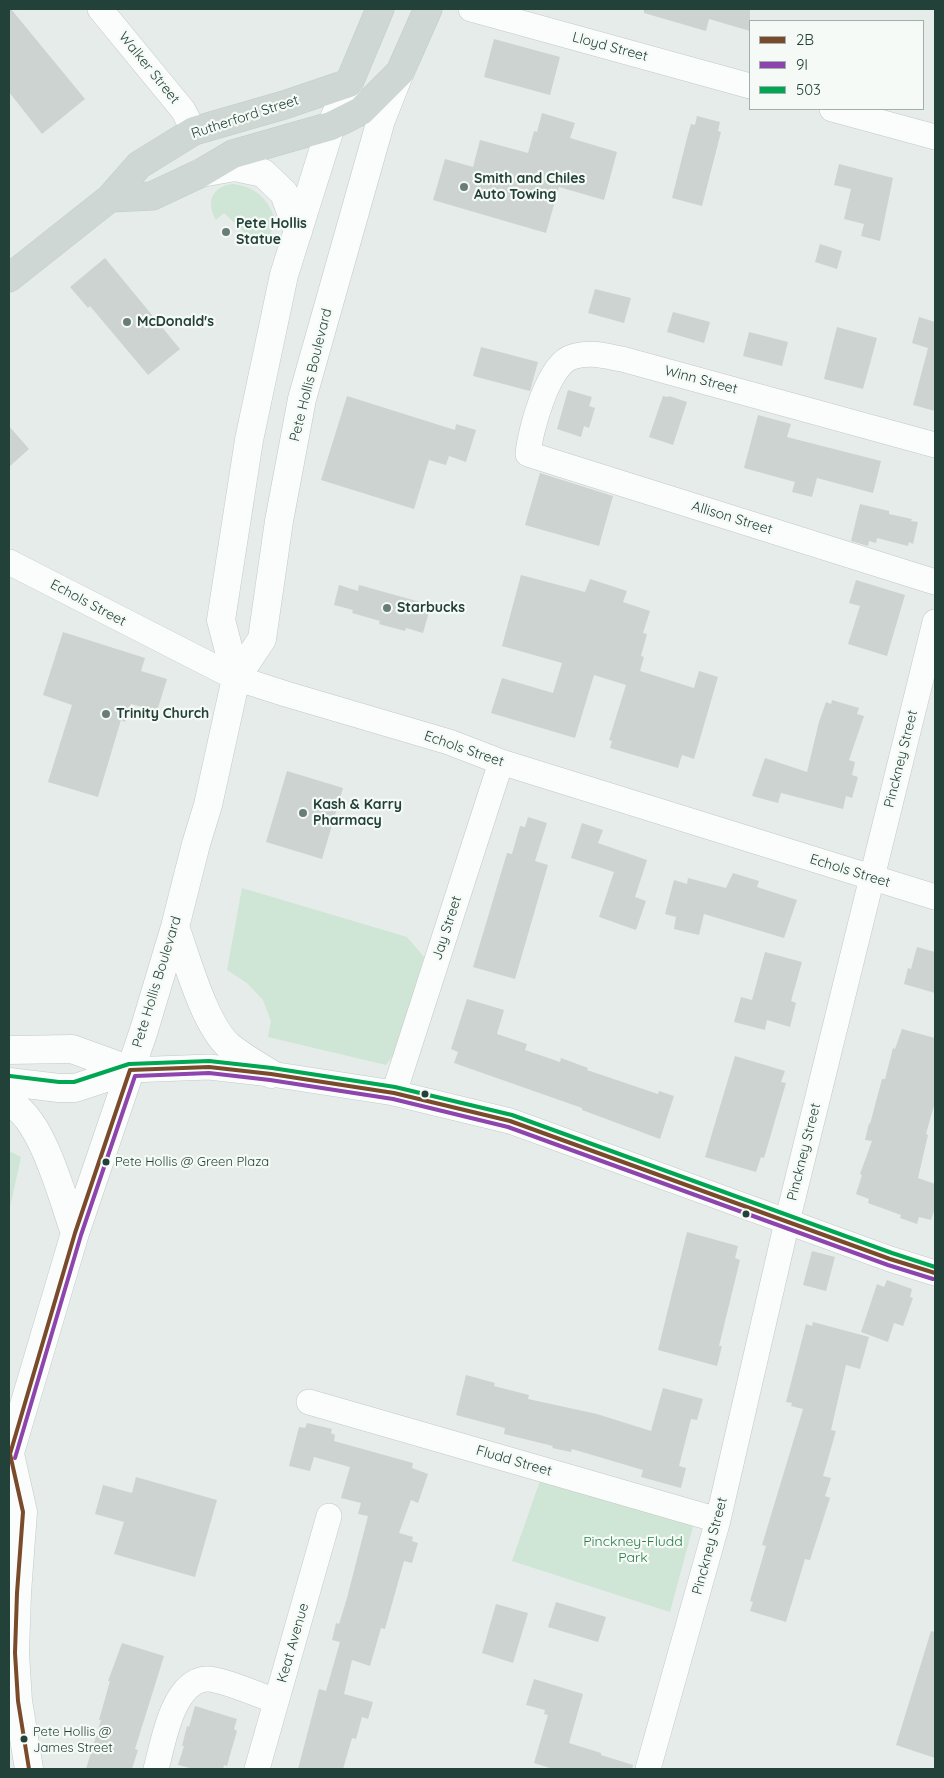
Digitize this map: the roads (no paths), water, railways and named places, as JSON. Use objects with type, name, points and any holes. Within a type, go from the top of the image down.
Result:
[{"type":"main road","points":[[349,83],[380,9]]},
{"type":"main road","points":[[110,198],[152,196],[201,173],[234,154],[331,126],[362,111],[400,72],[428,9]]},
{"type":"main road","name":"Pete Hollis Boulevard","points":[[29,1769],[13,1702],[16,1610],[23,1512],[9,1455],[75,1232],[144,1030],[175,927],[208,805],[236,678],[262,639],[279,521],[302,399],[381,120],[400,72]]},
{"type":"main road","name":"Rutherford Street","points":[[9,278],[110,198],[139,165],[194,130],[284,106],[349,83]]},
{"type":"main road","name":"Pete Hollis Boulevard","points":[[236,678],[221,620],[249,440],[284,275],[331,126],[349,83]]},
{"type":"main road","points":[[201,173],[235,167],[263,173],[284,193],[298,232]]},
{"type":"main road","points":[[175,927],[208,1015],[216,1031],[229,1046],[271,1074]]},
{"type":"main road","points":[[9,1050],[72,1049],[130,1070]]},
{"type":"main road","points":[[9,1082],[75,1088],[130,1070]]},
{"type":"main road","points":[[9,1103],[16,1106],[36,1132],[46,1152],[75,1232]]},
{"type":"street","name":"Walker Street","points":[[100,9],[183,110],[194,130]]},
{"type":"street","name":"Lloyd Street","points":[[471,9],[749,86]]},
{"type":"street","points":[[836,110],[935,138]]},
{"type":"street","name":"Winn Street","points":[[528,454],[536,415],[552,378],[570,357],[591,353],[622,359],[935,445]]},
{"type":"street","name":"Allison Street","points":[[528,454],[935,582]]},
{"type":"street","name":"Echols Street","points":[[9,562],[236,678],[449,742],[501,762],[935,897]]},
{"type":"street","name":"Pinckney Street","points":[[648,1769],[718,1520],[787,1222],[935,622]]},
{"type":"street","name":"Jay Street","points":[[394,1093],[501,762]]},
{"type":"street","points":[[130,1070],[209,1067],[271,1074],[394,1093],[510,1122],[935,1273]]},
{"type":"street","name":"Fludd Street","points":[[309,1402],[718,1520]]},
{"type":"street","name":"Keat Avenue","points":[[257,1769],[329,1516]]},
{"type":"street","points":[[156,1769],[171,1713],[179,1697],[192,1684],[206,1679],[225,1683],[276,1701]]},
{"type":"place","name":"Smith and Chiles Auto Towing","points":[[464,187]]},
{"type":"place","name":"Pete Hollis Statue","points":[[226,232]]},
{"type":"place","name":"McDonald's","points":[[127,322]]},
{"type":"place","name":"Starbucks","points":[[387,608]]},
{"type":"place","name":"Trinity Church","points":[[106,714]]},
{"type":"place","name":"Kash & Karry Pharmacy","points":[[303,813]]},
{"type":"place","name":"Pete Hollis @ Green Plaza","points":[[106,1162]]},
{"type":"place","name":"Pete Hollis @ James Street","points":[[24,1739]]},
{"type":"park label","name":"Pinckney-Fludd Park","points":[[633,1550]]}]
